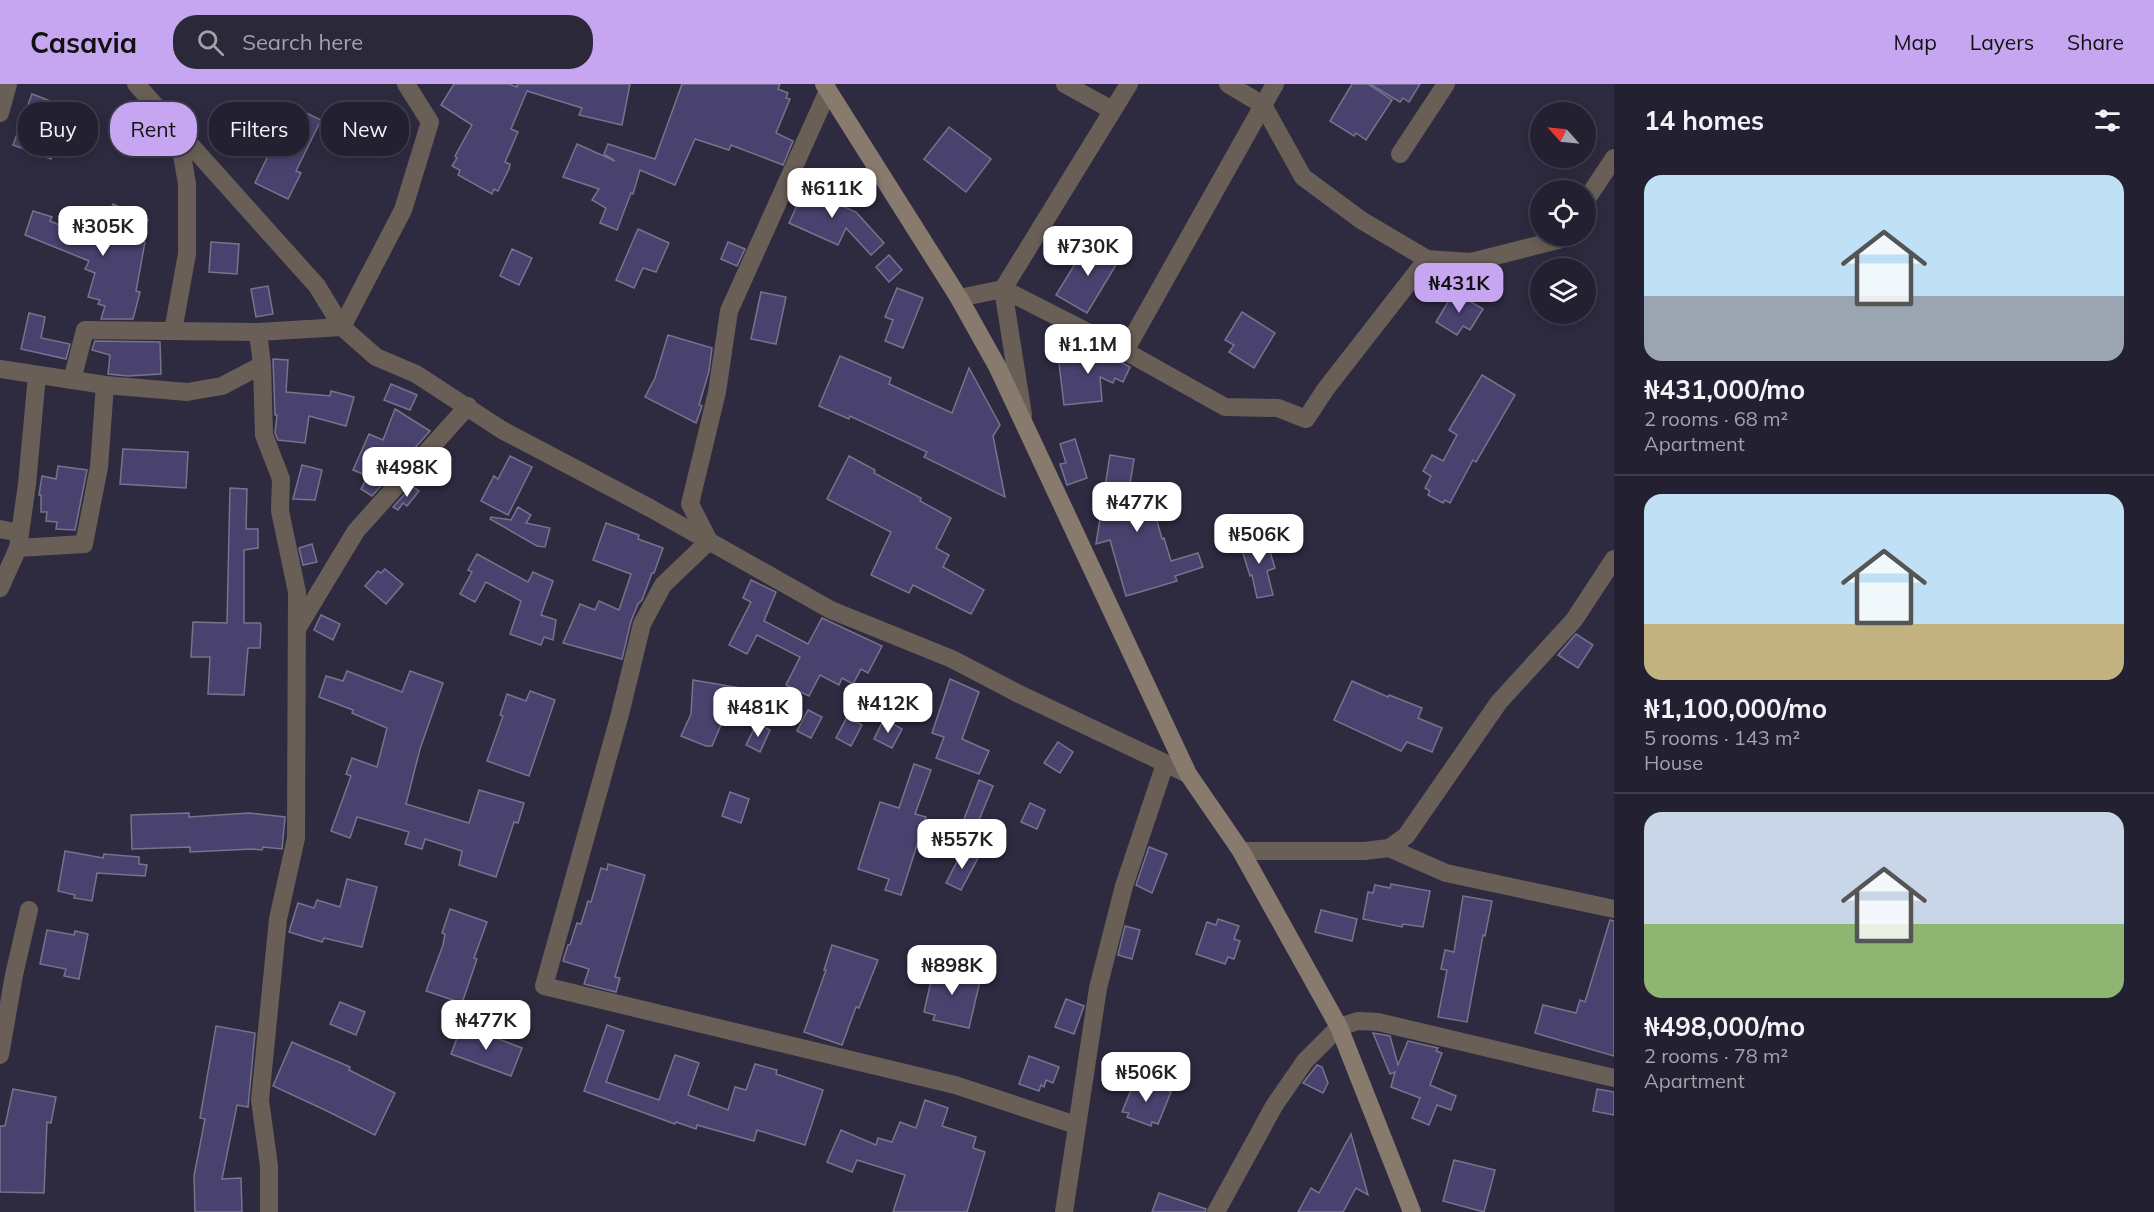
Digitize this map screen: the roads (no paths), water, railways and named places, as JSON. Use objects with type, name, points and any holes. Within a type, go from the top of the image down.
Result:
[{"type":"street","points":[[0,113],[8,84]]},
{"type":"street","points":[[1065,84],[1112,110]]},
{"type":"street","points":[[1024,424],[1003,289],[1129,84]]},
{"type":"street","points":[[1228,84],[1263,105],[1304,177],[1362,220],[1427,259],[1471,262],[1534,246]]},
{"type":"street","points":[[1125,351],[1275,84]]},
{"type":"street","points":[[1400,154],[1446,84]]},
{"type":"street","points":[[140,85],[154,102]]},
{"type":"street","points":[[342,327],[404,210],[430,122],[412,87]]},
{"type":"street","points":[[826,88],[959,298],[997,366],[1188,774],[1241,852],[1339,1027],[1412,1212]]},
{"type":"street","points":[[709,542],[690,504],[717,392],[729,311],[826,88]]},
{"type":"street","points":[[197,152],[317,286],[342,327],[376,357],[416,374],[502,430],[651,507],[831,610],[952,658],[1019,694],[1188,774]]},
{"type":"street","points":[[174,331],[187,254],[187,184],[182,156]]},
{"type":"street","points":[[1596,185],[1614,158]]},
{"type":"street","points":[[959,298],[1003,289],[1125,351],[1226,407],[1278,408],[1306,419],[1325,390],[1427,259]]},
{"type":"street","points":[[72,380],[85,330],[258,332],[342,327]]},
{"type":"street","points":[[258,332],[262,365],[264,435],[280,479],[280,511],[297,592],[296,838],[278,919],[260,1100],[269,1166],[268,1212]]},
{"type":"street","points":[[0,369],[105,385],[187,392],[222,386],[262,365]]},
{"type":"street","points":[[0,588],[19,540],[37,375]]},
{"type":"street","points":[[0,530],[19,540],[84,544],[99,467],[105,385]]},
{"type":"street","points":[[297,629],[356,531],[468,406]]},
{"type":"street","points":[[709,542],[663,585],[642,624],[620,714],[544,986],[955,1085],[1076,1125]]},
{"type":"street","points":[[1241,852],[1364,851],[1389,848],[1406,837],[1499,702],[1574,620],[1614,559]]},
{"type":"street","points":[[1064,1212],[1098,988],[1125,886],[1165,764]]},
{"type":"street","points":[[1389,848],[1446,873],[1614,909]]},
{"type":"street","points":[[0,1055],[14,975],[29,909]]},
{"type":"street","points":[[1216,1212],[1274,1106],[1305,1060],[1339,1027],[1358,1022],[1378,1022],[1614,1078]]}]
